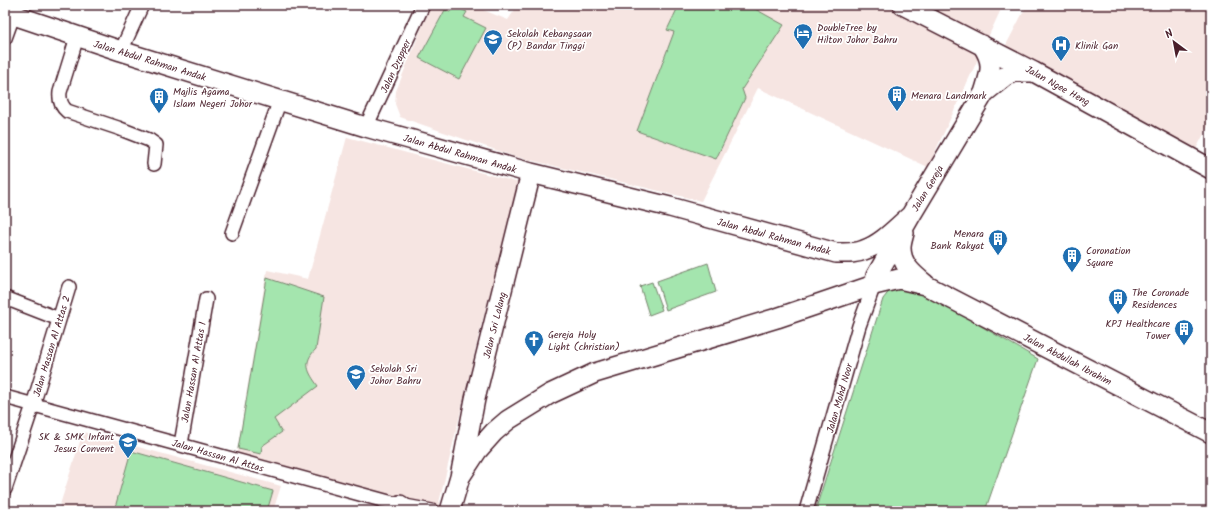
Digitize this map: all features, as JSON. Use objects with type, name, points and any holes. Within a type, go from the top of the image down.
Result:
[{"type":"street","points":[[121,51],[142,5]]},
{"type":"street","name":"Jalan Drapper","points":[[366,127],[423,5]]},
{"type":"street","name":"Jalan Ngee Heng","points":[[903,5],[1004,56],[1211,169]]},
{"type":"street","points":[[5,38],[12,10]]},
{"type":"street","name":"Jalan Abdul Rahman Andak","points":[[12,10],[78,37],[366,127],[531,174],[670,207],[836,253],[851,253],[865,250],[880,241],[911,215]]},
{"type":"street","points":[[78,37],[60,92],[60,99],[63,107],[67,111],[149,140],[156,145],[154,164]]},
{"type":"street","name":"Jalan Gereja","points":[[874,285],[876,276],[984,93],[990,74],[991,64],[987,52],[982,45]]},
{"type":"street","name":"Jalan Gereja","points":[[984,93],[1004,77],[1013,72],[1034,72]]},
{"type":"street","points":[[232,233],[280,100]]},
{"type":"street","name":"Jalan Sri Lalang","points":[[460,477],[477,392],[531,174]]},
{"type":"street","name":"Jalan Abdullah Ibrahim","points":[[911,215],[904,232],[901,248],[903,258],[908,269],[925,285]]},
{"type":"street","name":"Jalan Abdullah Ibrahim","points":[[874,285],[899,279],[925,285],[1211,434]]},
{"type":"street","points":[[450,511],[460,477],[477,451],[494,432],[508,420],[550,394],[595,373],[778,318],[874,285]]},
{"type":"street","name":"Jalan Mohd Noor","points":[[806,511],[859,326],[874,285]]},
{"type":"street","name":"Jalan Hassan Al Attas 2","points":[[5,489],[33,405],[69,287]]},
{"type":"street","points":[[5,298],[59,319]]},
{"type":"street","name":"Jalan Hassan Al Attas 1","points":[[181,444],[206,299]]},
{"type":"street","name":"Jalan Hassan Al Attas","points":[[5,397],[89,421],[181,444],[403,508],[432,511]]},
{"type":"street","points":[[472,418],[484,430],[494,432]]},
{"type":"shaded area","points":[[431,5],[471,5],[508,20],[518,5],[1003,5],[928,167],[758,88],[701,201],[513,156],[400,117],[395,104],[396,91]]},
{"type":"shaded area","points":[[1027,5],[1211,5],[1211,121],[1196,149],[1005,47]]},
{"type":"shaded area","name":"Sekolah Sri Johor Bahru","points":[[347,137],[520,183],[481,326],[438,507],[236,457],[267,270],[308,279]]},
{"type":"shaded area","name":"SK & SMK Infant Jesus Convent","points":[[83,432],[281,486],[273,511],[58,511]]},
{"type":"green space","points":[[679,5],[748,5],[784,25],[742,89],[745,98],[716,159],[637,131],[674,32],[667,30]]},
{"type":"green space","points":[[454,6],[467,12],[464,17],[486,28],[459,79],[419,58],[445,10],[450,12]]},
{"type":"green space","points":[[708,263],[716,292],[666,310],[657,281]]},
{"type":"green space","points":[[267,278],[324,297],[316,349],[308,363],[309,372],[318,386],[274,419],[282,432],[262,446],[261,454],[238,449]]},
{"type":"green space","points":[[652,282],[662,310],[649,315],[640,286]]},
{"type":"green space","points":[[908,284],[1038,359],[985,511],[815,511],[883,299],[894,285]]},
{"type":"green space","points":[[131,451],[273,491],[267,511],[114,511]]},
{"type":"place","name":"DoubleTree by Hilton Johor Bahru","points":[[803,50]]},
{"type":"place","name":"Sekolah Kebangsaan (P) Bandar Tinggi","points":[[493,56]]},
{"type":"place","name":"Klinik Gan","points":[[1061,62]]},
{"type":"place","name":"Menara Landmark","points":[[897,112]]},
{"type":"place","name":"Majlis Agama Islam Negeri Johor","points":[[159,114]]},
{"type":"place","name":"Menara Bank Rakyat","points":[[998,256]]},
{"type":"place","name":"Coronation Square","points":[[1072,273]]},
{"type":"place","name":"The Coronade Residences","points":[[1118,315]]},
{"type":"place","name":"KPJ Healthcare Tower","points":[[1184,346]]},
{"type":"place","name":"Gereja Holy Light (christian)","points":[[534,357]]},
{"type":"place","name":"Sekolah Sri Johor Bahru","points":[[356,391]]},
{"type":"place","name":"SK & SMK Infant Jesus Convent","points":[[128,459]]}]
